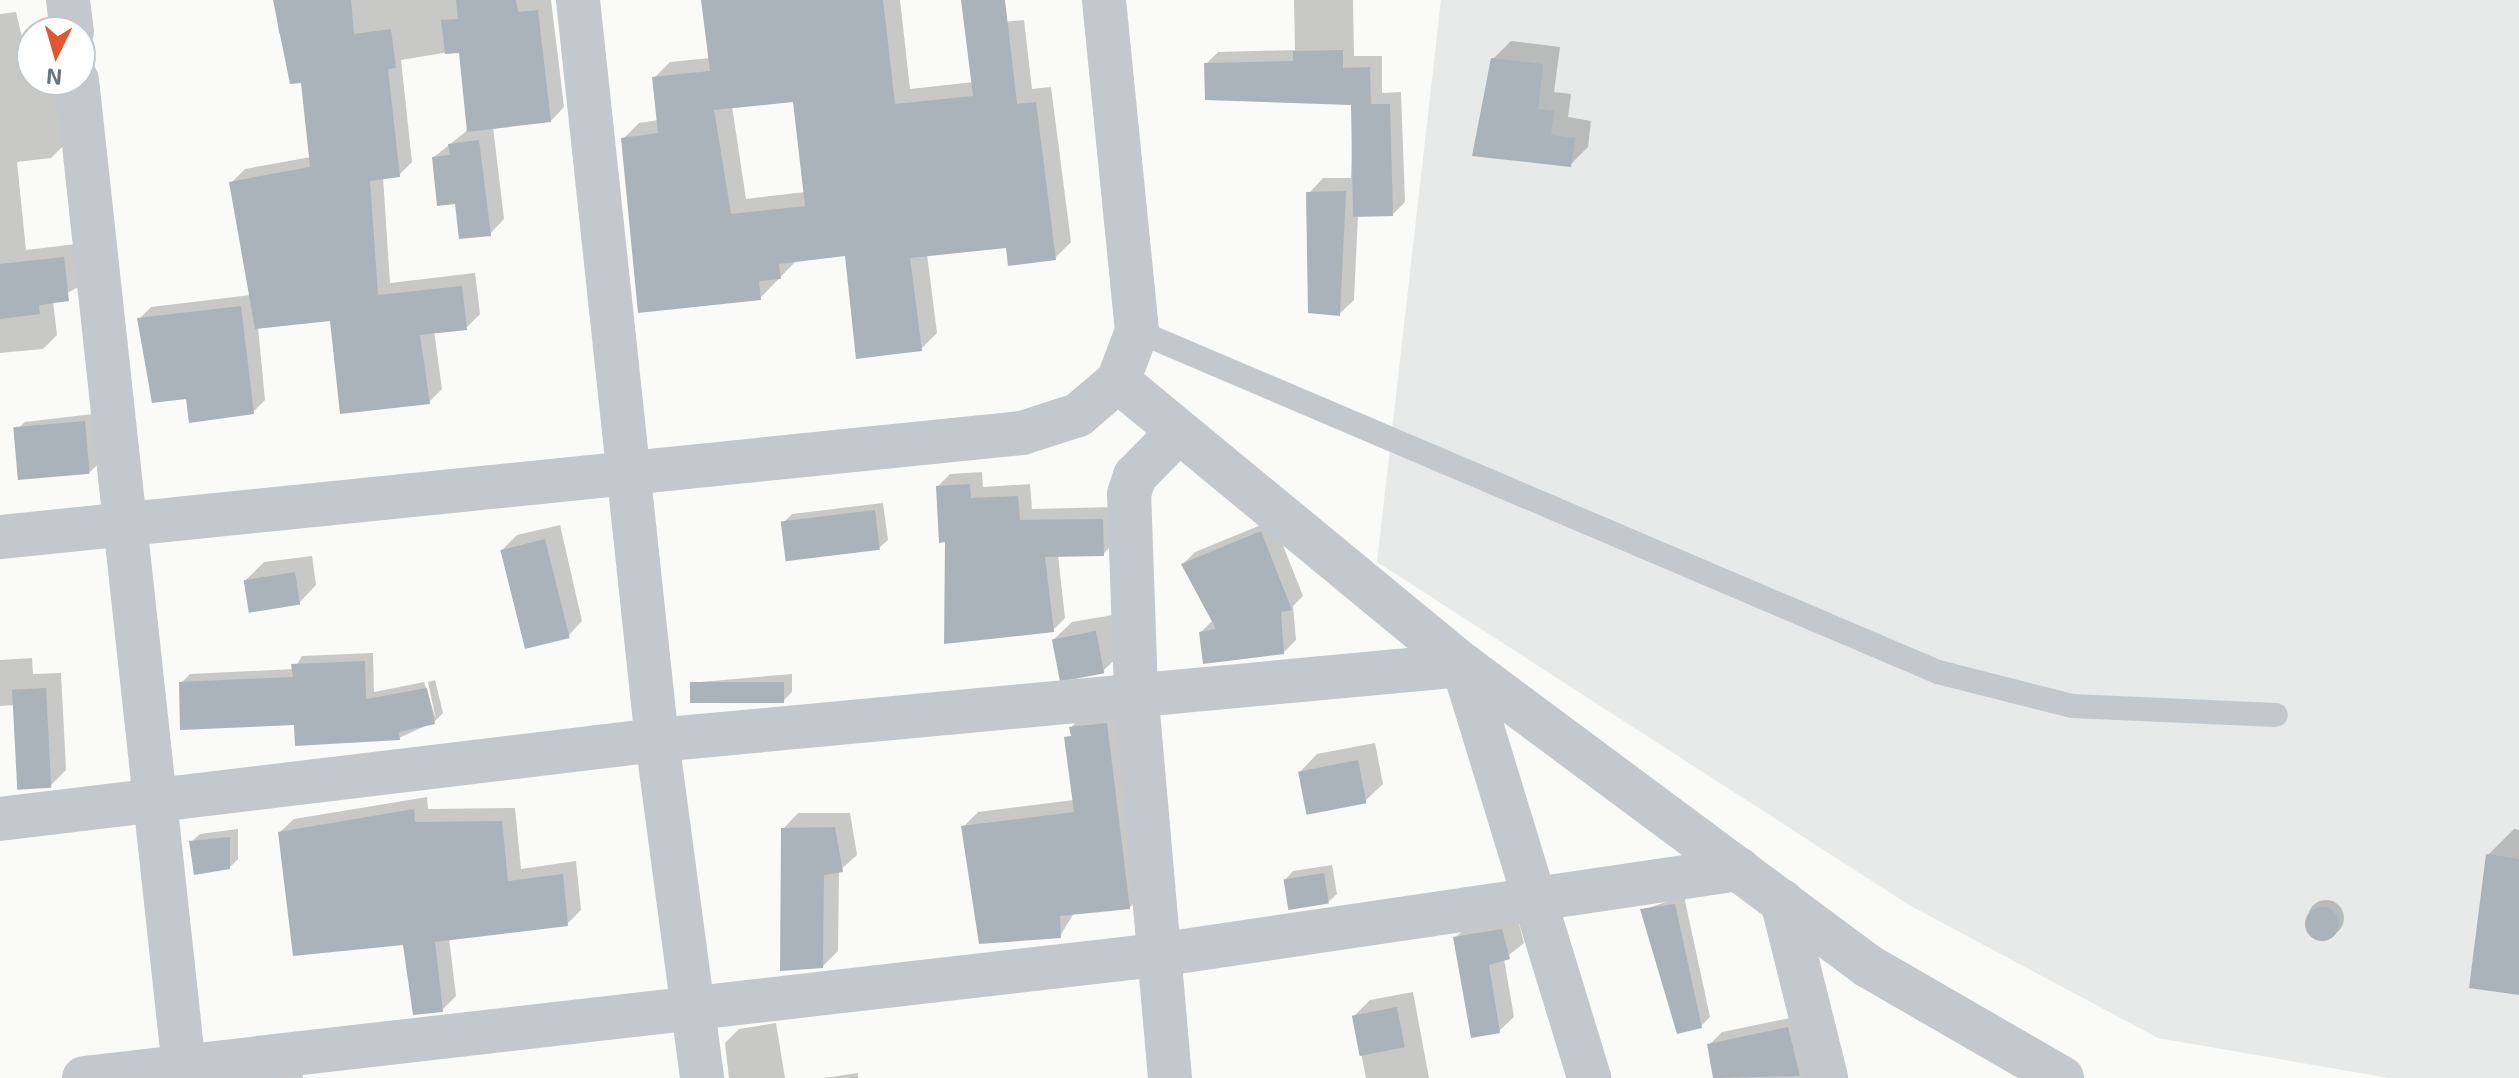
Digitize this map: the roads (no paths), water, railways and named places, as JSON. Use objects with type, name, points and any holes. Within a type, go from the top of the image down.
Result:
[{"type":"street","points":[[578,0],[657,740],[702,1078]]},
{"type":"street","points":[[0,537],[1022,433],[1078,415],[1118,381],[1137,331],[1104,0]]},
{"type":"street","points":[[79,96],[184,1073]]},
{"type":"street","points":[[1118,381],[1176,434],[1463,665],[1782,901],[1907,993],[2062,1078]]},
{"type":"street","points":[[1170,1078],[1136,691],[1129,494],[1135,476],[1176,434]]},
{"type":"street","points":[[0,819],[657,740],[1136,691],[1463,665]]},
{"type":"street","points":[[1463,665],[1589,1078]]},
{"type":"street","points":[[84,1078],[184,1073],[692,1008],[1157,955],[1534,905],[1739,869]]},
{"type":"street","points":[[1782,901],[1826,1078]]},
{"type":"lane","points":[[1137,331],[1938,672],[2072,706],[2276,715]]}]
